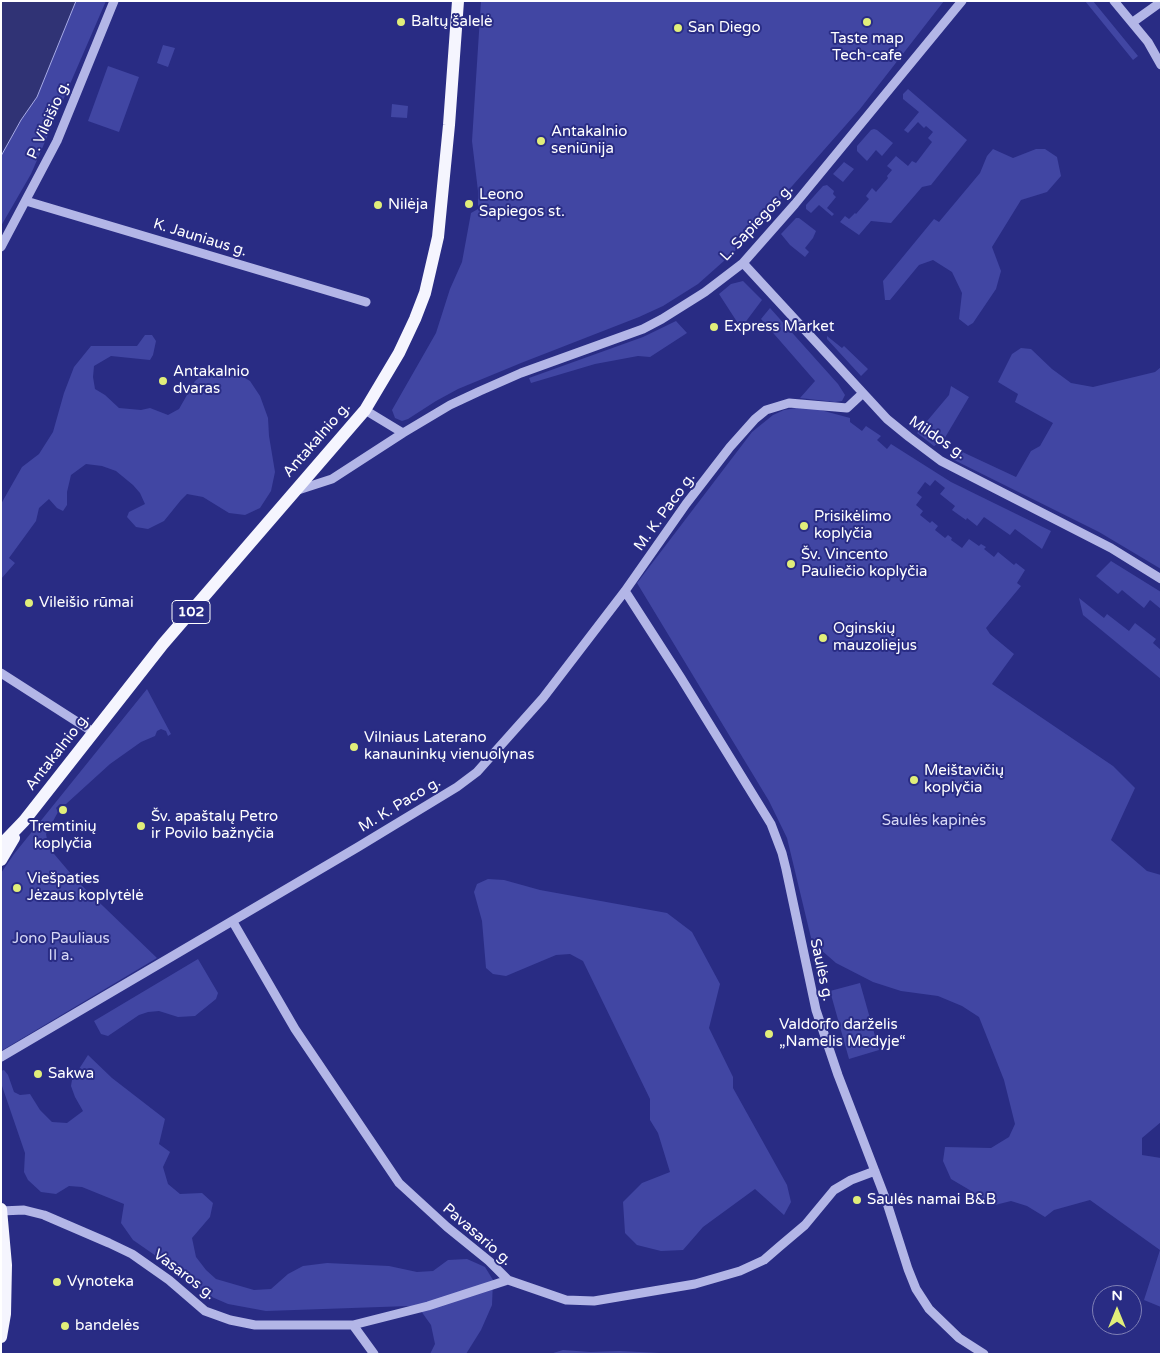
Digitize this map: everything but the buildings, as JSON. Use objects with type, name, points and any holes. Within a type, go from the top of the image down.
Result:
[{"type":"main road","name":"Antakalnio g.","points":[[1,845],[24,821],[163,644],[365,410],[384,380],[415,320],[432,266],[440,219],[458,1]]},
{"type":"main road","name":"Antakalnio g.","points":[[1,860],[24,821]]},
{"type":"main road","points":[[1,1210],[6,1287],[5,1314],[1,1337]]},
{"type":"street","name":"P. Vileišio g.","points":[[1,247],[60,135],[114,1]]},
{"type":"street","name":"L. Sapiegos g.","points":[[295,491],[332,479],[450,405],[500,381],[624,336],[662,320],[705,292],[742,263],[795,204],[962,1]]},
{"type":"street","points":[[1114,1],[1148,42],[1161,65]]},
{"type":"street","points":[[1132,22],[1161,2]]},
{"type":"street","name":"K. Jauniaus g.","points":[[26,201],[366,302]]},
{"type":"street","name":"Mildos g.","points":[[742,263],[887,419],[942,461],[1112,548],[1161,579]]},
{"type":"street","name":"M. K. Paco g.","points":[[1,1057],[233,922],[457,787],[477,772],[543,698],[625,591],[686,504],[730,447],[760,414],[774,407],[789,403],[847,408],[863,393]]},
{"type":"street","points":[[365,410],[402,434]]},
{"type":"street","name":"Saulės g.","points":[[625,591],[646,621],[771,824],[782,853],[816,1010],[916,1289],[929,1309],[959,1338],[984,1354]]},
{"type":"street","points":[[1,673],[94,732]]},
{"type":"street","name":"Pavasario g.","points":[[233,922],[296,1029],[399,1183],[447,1227],[489,1261],[508,1280],[566,1300],[594,1300],[695,1284],[740,1271],[764,1260],[805,1225],[834,1190],[851,1180],[875,1171]]},
{"type":"street","name":"Vasaros g.","points":[[1,1210],[24,1210],[44,1215],[110,1243],[132,1254],[169,1280],[205,1311],[230,1320],[256,1325],[353,1325],[428,1306],[508,1280]]},
{"type":"street","points":[[353,1325],[374,1354]]},
{"type":"green space","points":[[76,1],[106,1],[31,174],[1,226],[1,156],[21,120],[37,97]]},
{"type":"green space","points":[[481,1],[944,1],[860,109],[734,252],[698,284],[663,306],[639,317],[458,389],[402,421],[395,418],[392,410],[436,333],[450,289],[462,262],[471,213],[478,209],[478,191],[472,141]]},
{"type":"green space","points":[[1085,1],[1093,1],[1138,56],[1133,60]]},
{"type":"green space","points":[[163,45],[175,48],[168,67],[157,63]]},
{"type":"green space","points":[[108,66],[139,77],[119,132],[88,121]]},
{"type":"green space","points":[[908,89],[967,140],[931,185],[922,187],[891,223],[871,221],[859,235],[840,222],[845,216],[849,219],[856,214],[869,199],[866,196],[872,188],[876,192],[888,178],[887,176],[892,170],[887,166],[896,156],[908,166],[912,161],[916,163],[932,142],[928,138],[933,132],[926,126],[924,128],[918,122],[908,133],[904,130],[919,112],[903,99],[903,94]]},
{"type":"green space","points":[[392,104],[408,106],[407,118],[391,117]]},
{"type":"green space","points":[[874,129],[893,143],[882,156],[876,150],[867,161],[857,151],[857,146]]},
{"type":"green space","points":[[993,149],[1013,158],[1036,149],[1045,149],[1057,157],[1061,176],[1047,192],[1021,200],[992,247],[1001,271],[996,289],[973,323],[968,326],[959,319],[962,293],[952,272],[933,260],[919,265],[890,300],[885,300],[883,281],[934,219],[939,222],[980,173],[987,156]]},
{"type":"green space","points":[[844,162],[854,169],[843,182],[833,174]]},
{"type":"green space","points":[[827,185],[834,191],[833,194],[836,197],[827,208],[834,214],[832,216],[819,205],[811,213],[806,209],[806,205],[823,186]]},
{"type":"green space","points":[[796,218],[799,218],[816,231],[805,248],[809,252],[805,257],[790,245],[781,234]]},
{"type":"green space","points":[[743,281],[762,300],[741,328],[719,294],[731,284]]},
{"type":"green space","points":[[770,308],[838,384],[845,395],[842,401],[800,398],[815,381],[761,319]]},
{"type":"green space","points":[[676,321],[687,333],[650,357],[638,356],[595,364],[531,383],[529,378],[643,337]]},
{"type":"green space","points":[[145,335],[152,335],[156,341],[150,360],[111,356],[94,366],[95,389],[105,395],[119,408],[141,410],[150,408],[168,415],[179,409],[195,381],[204,374],[223,373],[240,375],[250,381],[260,396],[268,418],[275,472],[271,491],[260,508],[245,515],[229,513],[203,497],[187,494],[164,521],[148,529],[136,527],[127,517],[129,512],[145,504],[140,493],[133,485],[116,471],[102,466],[86,464],[71,475],[67,492],[67,505],[63,511],[57,508],[49,499],[39,508],[36,521],[9,558],[15,563],[1,579],[1,504],[22,467],[39,454],[53,432],[64,393],[74,367],[91,346],[137,346]]},
{"type":"green space","points":[[827,336],[842,348],[844,346],[868,369],[861,376],[827,339]]},
{"type":"green space","points":[[1021,348],[1031,349],[1052,369],[1071,383],[1093,387],[1155,372],[1161,367],[1161,569],[1099,532],[952,459],[956,449],[1016,477],[1031,451],[1040,446],[1053,423],[1015,402],[1018,394],[998,382],[1012,354]]},
{"type":"green space","points":[[951,386],[969,397],[943,441],[934,446],[917,433],[949,395]]},
{"type":"green space","name":"Saulės kapinės","points":[[813,408],[850,418],[850,422],[862,431],[866,426],[881,436],[877,440],[887,449],[891,444],[951,482],[1051,531],[1042,549],[1015,529],[1010,535],[984,517],[977,526],[967,518],[966,520],[952,510],[955,506],[940,494],[945,488],[935,480],[930,486],[925,482],[917,493],[922,497],[916,505],[923,511],[920,515],[930,523],[932,521],[938,526],[935,530],[945,538],[948,535],[952,538],[951,540],[962,548],[969,539],[979,546],[981,544],[986,547],[984,549],[994,557],[998,552],[1014,565],[1016,563],[1025,570],[1017,583],[1021,586],[986,628],[990,634],[1014,654],[992,684],[1113,766],[1135,788],[1111,840],[1147,871],[1161,875],[1161,1122],[1142,1138],[1142,1155],[1161,1158],[1161,1307],[1144,1300],[1160,1250],[1090,1200],[1054,1210],[1045,1217],[1027,1206],[1011,1201],[995,1205],[951,1179],[943,1161],[945,1147],[991,1148],[1009,1137],[1015,1124],[1004,1080],[979,1017],[962,1006],[938,996],[901,991],[873,982],[836,963],[812,942],[787,838],[769,801],[637,583],[752,432],[773,415],[784,410]]},
{"type":"green space","points":[[1111,561],[1161,592],[1161,609],[1150,600],[1144,608],[1122,590],[1118,594],[1096,576]]},
{"type":"green space","points":[[1079,598],[1104,618],[1107,614],[1129,631],[1135,623],[1156,639],[1153,643],[1161,650],[1161,679],[1083,615]]},
{"type":"green space","name":"Jono Pauliaus II a.","points":[[147,689],[171,734],[168,736],[166,731],[161,729],[157,731],[155,736],[141,742],[110,764],[66,804],[60,804],[56,808],[58,812],[46,834],[49,848],[77,881],[157,958],[1,1051],[1,873],[14,854]]},
{"type":"green space","points":[[488,879],[504,880],[540,890],[667,913],[692,932],[720,984],[709,1028],[733,1077],[733,1088],[787,1185],[791,1202],[784,1215],[755,1189],[703,1227],[683,1250],[661,1251],[637,1245],[625,1233],[623,1202],[642,1183],[670,1172],[658,1133],[650,1120],[650,1099],[583,961],[570,954],[556,955],[506,976],[493,974],[486,968],[482,921],[474,892],[477,884]]},
{"type":"green space","points":[[198,959],[218,993],[216,999],[195,1016],[178,1017],[159,1011],[148,1012],[139,1015],[108,1036],[101,1034],[94,1021]]},
{"type":"green space","points":[[860,983],[879,1050],[849,1059],[830,991]]},
{"type":"green space","points":[[88,1055],[112,1078],[165,1119],[159,1144],[170,1152],[163,1167],[168,1184],[180,1194],[202,1193],[213,1203],[210,1217],[192,1238],[196,1257],[216,1279],[254,1290],[271,1289],[288,1274],[303,1266],[327,1263],[389,1266],[417,1272],[433,1271],[448,1260],[467,1259],[485,1267],[493,1280],[492,1305],[481,1330],[466,1354],[430,1354],[435,1344],[431,1325],[421,1311],[409,1306],[266,1311],[228,1304],[205,1294],[192,1281],[133,1240],[121,1223],[124,1204],[82,1187],[69,1186],[56,1194],[41,1192],[28,1180],[24,1172],[25,1153],[1,1083],[1,1071],[4,1070],[8,1075],[14,1092],[20,1095],[30,1094],[40,1110],[52,1122],[67,1123],[83,1111],[71,1086],[72,1080]]},
{"type":"green space","points":[[563,1350],[590,1352],[619,1351],[680,1354],[550,1354]]},
{"type":"shaded area","points":[[1,1],[76,1],[37,97],[21,120],[1,156]]},
{"type":"place","name":"Baltų šalelė","points":[[401,22]]},
{"type":"place","name":"Taste map Tech-cafe","points":[[867,22]]},
{"type":"place","name":"San Diego","points":[[678,28]]},
{"type":"place","name":"Antakalnio seniūnija","points":[[541,141]]},
{"type":"place","name":"Leono Sapiegos st.","points":[[469,204]]},
{"type":"place","name":"Nilėja","points":[[378,205]]},
{"type":"place","name":"Express Market","points":[[714,327]]},
{"type":"place","name":"Antakalnio dvaras","points":[[163,381]]},
{"type":"place","name":"Prisikėlimo koplyčia","points":[[804,526]]},
{"type":"place","name":"Šv. Vincento Pauliečio koplyčia","points":[[791,564]]},
{"type":"place","name":"Vileišio rūmai","points":[[29,603]]},
{"type":"place","name":"Oginskių mauzoliejus","points":[[823,638]]},
{"type":"place","name":"Vilniaus Laterano kanauninkų vienuolynas","points":[[354,747]]},
{"type":"place","name":"Meištavičių koplyčia","points":[[914,780]]},
{"type":"place","name":"Tremtinių koplyčia","points":[[63,810]]},
{"type":"place","name":"Šv. apaštalų Petro ir Povilo bažnyčia","points":[[141,826]]},
{"type":"place","name":"Viešpaties Jėzaus koplytėlė","points":[[17,888]]},
{"type":"place","name":"Valdorfo darželis „Namelis Medyje“","points":[[769,1034]]},
{"type":"place","name":"Sakwa","points":[[38,1074]]},
{"type":"place","name":"Saulės namai B&B","points":[[857,1200]]},
{"type":"place","name":"Vynoteka","points":[[57,1282]]},
{"type":"place","name":"bandelės","points":[[65,1326]]}]
